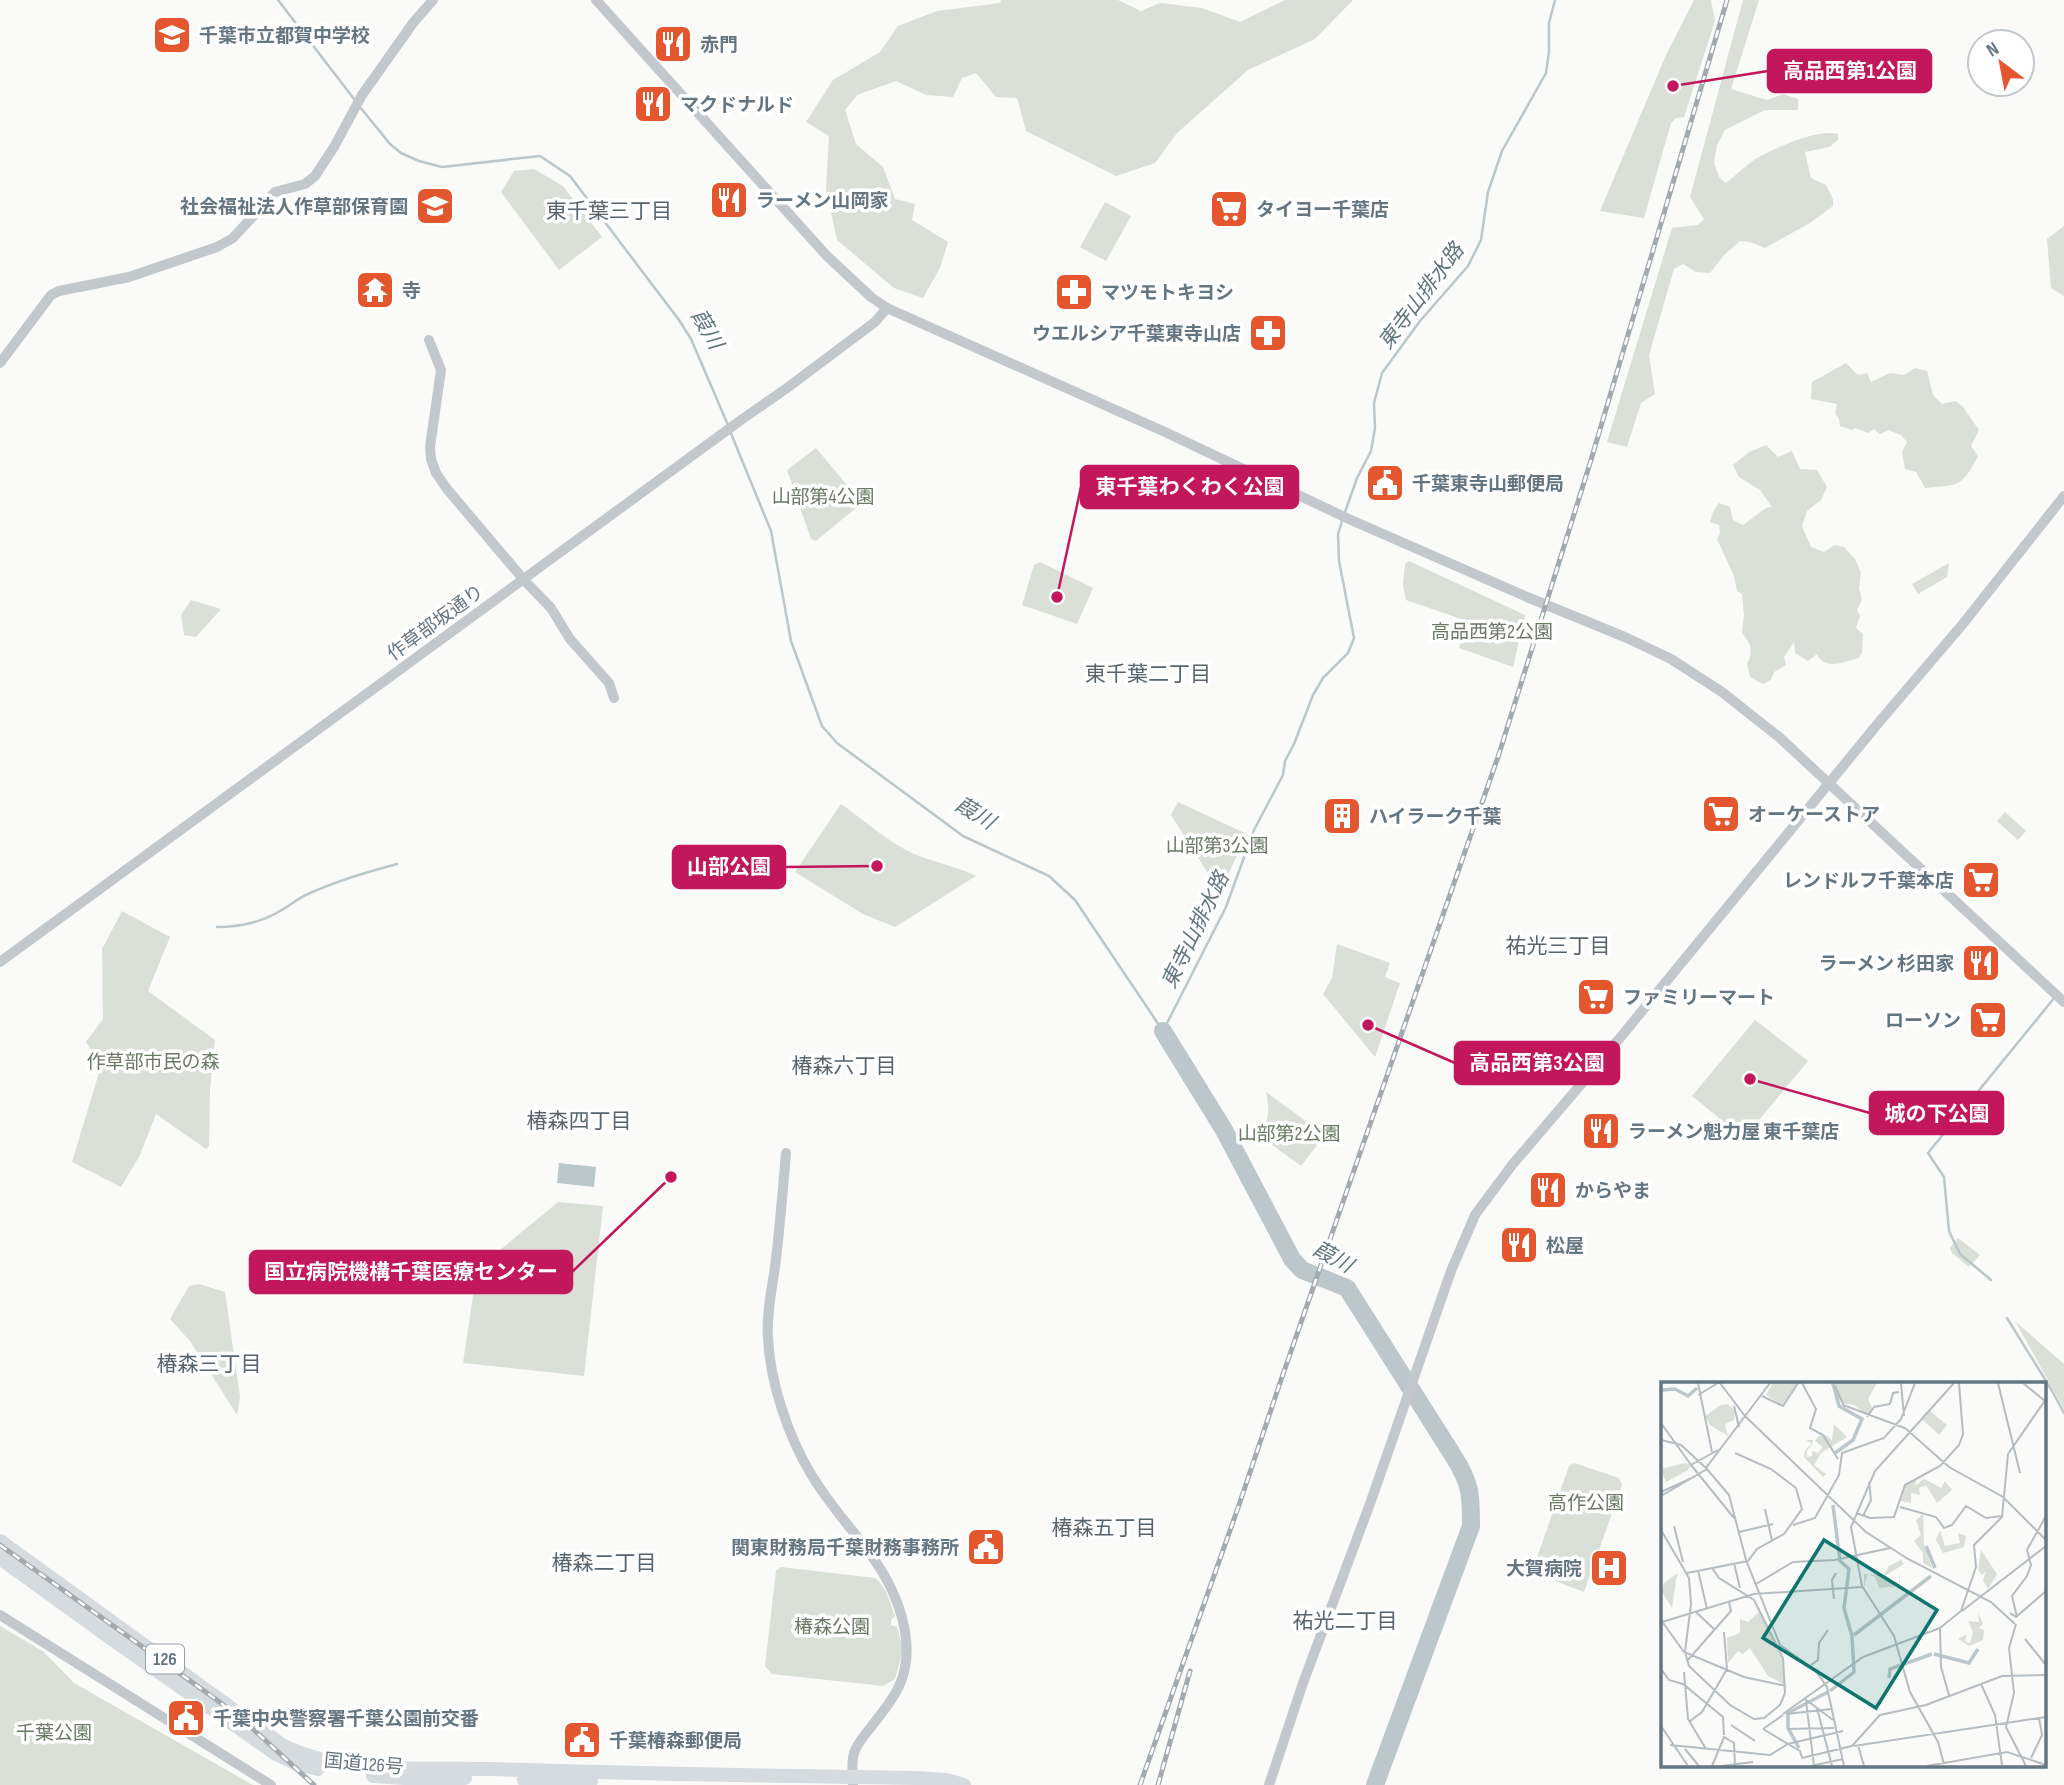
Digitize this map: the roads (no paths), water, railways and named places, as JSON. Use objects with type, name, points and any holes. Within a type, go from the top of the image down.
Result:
[{"type":"highway","name":"国道126号","points":[[0,1541],[282,1745],[336,1764],[853,1781],[916,1778],[946,1780],[964,1785]]},
{"type":"highway","name":"国道126号","points":[[0,1558],[212,1710],[276,1754],[297,1764],[336,1772],[419,1779],[786,1785]]},
{"type":"street","points":[[0,363],[51,296],[59,291],[129,277],[217,247],[233,238],[275,192],[305,184],[315,176],[362,94],[433,0]]},
{"type":"street","points":[[596,0],[827,256],[887,309],[1166,432],[1351,520],[1671,659],[1759,720],[2062,1001]]},
{"type":"street","name":"作草部坂通り","points":[[0,962],[405,664],[787,388],[864,330],[887,309]]},
{"type":"street","points":[[429,340],[442,370],[430,447],[436,473],[455,499],[551,608],[570,639],[609,683],[614,698]]},
{"type":"street","points":[[1269,1785],[1451,1271],[1468,1230],[1483,1204],[1512,1165],[1962,625],[2064,496]]},
{"type":"street","points":[[786,1153],[768,1325],[770,1355],[779,1397],[810,1473],[877,1562],[890,1584],[896,1596],[905,1632],[907,1657],[903,1678],[892,1701],[858,1743],[853,1754],[853,1781]]},
{"type":"street","points":[[0,1615],[271,1785]]},
{"type":"waterway","name":"葭川","points":[[278,0],[354,99]]},
{"type":"waterway","name":"東寺山排水路","points":[[1344,515],[1357,478],[1371,451],[1375,428],[1374,403],[1382,373],[1420,321],[1468,266],[1481,240],[1488,192],[1502,151],[1546,73],[1549,23],[1555,0]]},
{"type":"waterway","name":"葭川","points":[[360,107],[390,144],[401,153],[419,161],[442,167],[540,156],[570,176],[679,320],[691,339],[728,425]]},
{"type":"waterway","name":"葭川","points":[[730,431],[771,531],[791,641],[822,726],[837,743],[963,836],[1049,876],[1075,900],[1163,1031],[1226,907],[1254,830],[1283,775],[1285,761],[1313,695],[1323,678],[1348,653],[1354,638],[1339,561],[1338,534],[1342,521]]},
{"type":"waterway","points":[[217,927],[257,921],[319,889],[397,864]]},
{"type":"waterway","points":[[1991,1280],[1960,1254],[1949,1231],[1944,1177],[1928,1153],[2055,997]]},
{"type":"waterway","name":"葭川","points":[[1163,1031],[1224,1130],[1292,1259],[1302,1270],[1347,1288],[1454,1457],[1467,1483],[1471,1526],[1375,1785]]},
{"type":"waterway","points":[[2007,1318],[2064,1413]]},
{"type":"railway","points":[[1140,1785],[1499,754],[1591,460],[1727,0]]},
{"type":"railway","points":[[0,1545],[217,1700],[314,1785]]},
{"type":"railway","points":[[1158,1785],[1190,1671]]},
{"type":"place","name":"千葉市立都賀中学校","points":[[172,35]]},
{"type":"place","name":"赤門","points":[[673,44]]},
{"type":"place","name":"高品西第1公園","points":[[1673,86]]},
{"type":"place","name":"マクドナルド","points":[[653,104]]},
{"type":"place","name":"ラーメン山岡家","points":[[729,200]]},
{"type":"place","name":"社会福祉法人作草部保育園","points":[[435,206]]},
{"type":"place","name":"タイヨー千葉店","points":[[1229,209]]},
{"type":"place","name":"寺","points":[[375,290]]},
{"type":"place","name":"マツモトキヨシ","points":[[1074,292]]},
{"type":"place","name":"ウエルシア千葉東寺山店","points":[[1268,333]]},
{"type":"place","name":"千葉東寺山郵便局","points":[[1385,483]]},
{"type":"place","name":"東千葉わくわく公園","points":[[1057,597]]},
{"type":"place","name":"オーケーストア","points":[[1721,814]]},
{"type":"place","name":"ハイラーク千葉","points":[[1342,816]]},
{"type":"place","name":"山部公園","points":[[877,866]]},
{"type":"place","name":"レンドルフ千葉本店","points":[[1981,880]]},
{"type":"place","name":"ラーメン 杉田家","points":[[1981,963]]},
{"type":"place","name":"ファミリーマート","points":[[1596,997]]},
{"type":"place","name":"ローソン","points":[[1988,1020]]},
{"type":"place","name":"高品西第3公園","points":[[1368,1025]]},
{"type":"place","name":"城の下公園","points":[[1750,1079]]},
{"type":"place","name":"ラーメン魁力屋 東千葉店","points":[[1601,1131]]},
{"type":"place","name":"国立病院機構千葉医療センター","points":[[671,1177]]},
{"type":"place","name":"からやま","points":[[1548,1190]]},
{"type":"place","name":"松屋","points":[[1519,1245]]},
{"type":"place","name":"関東財務局千葉財務事務所","points":[[986,1547]]},
{"type":"place","name":"大賀病院","points":[[1609,1568]]},
{"type":"place","name":"千葉中央警察署千葉公園前交番","points":[[186,1718]]},
{"type":"place","name":"千葉椿森郵便局","points":[[582,1740]]},
{"type":"district","name":"東千葉三丁目","points":[[609,211]]},
{"type":"district","name":"東千葉二丁目","points":[[1148,674]]},
{"type":"district","name":"祐光三丁目","points":[[1558,946]]},
{"type":"district","name":"椿森六丁目","points":[[844,1066]]},
{"type":"district","name":"椿森四丁目","points":[[579,1121]]},
{"type":"district","name":"椿森三丁目","points":[[209,1364]]},
{"type":"district","name":"椿森五丁目","points":[[1104,1528]]},
{"type":"district","name":"椿森二丁目","points":[[604,1563]]},
{"type":"district","name":"祐光二丁目","points":[[1345,1621]]},
{"type":"park label","name":"山部第4公園","points":[[823,496]]},
{"type":"park label","name":"高品西第2公園","points":[[1492,631]]},
{"type":"park label","name":"山部第3公園","points":[[1217,845]]},
{"type":"park label","name":"作草部市民の森","points":[[153,1061]]},
{"type":"park label","name":"山部第2公園","points":[[1289,1133]]},
{"type":"park label","name":"高作公園","points":[[1586,1502]]},
{"type":"park label","name":"椿森公園","points":[[832,1626]]},
{"type":"park label","name":"千葉公園","points":[[54,1732]]}]
